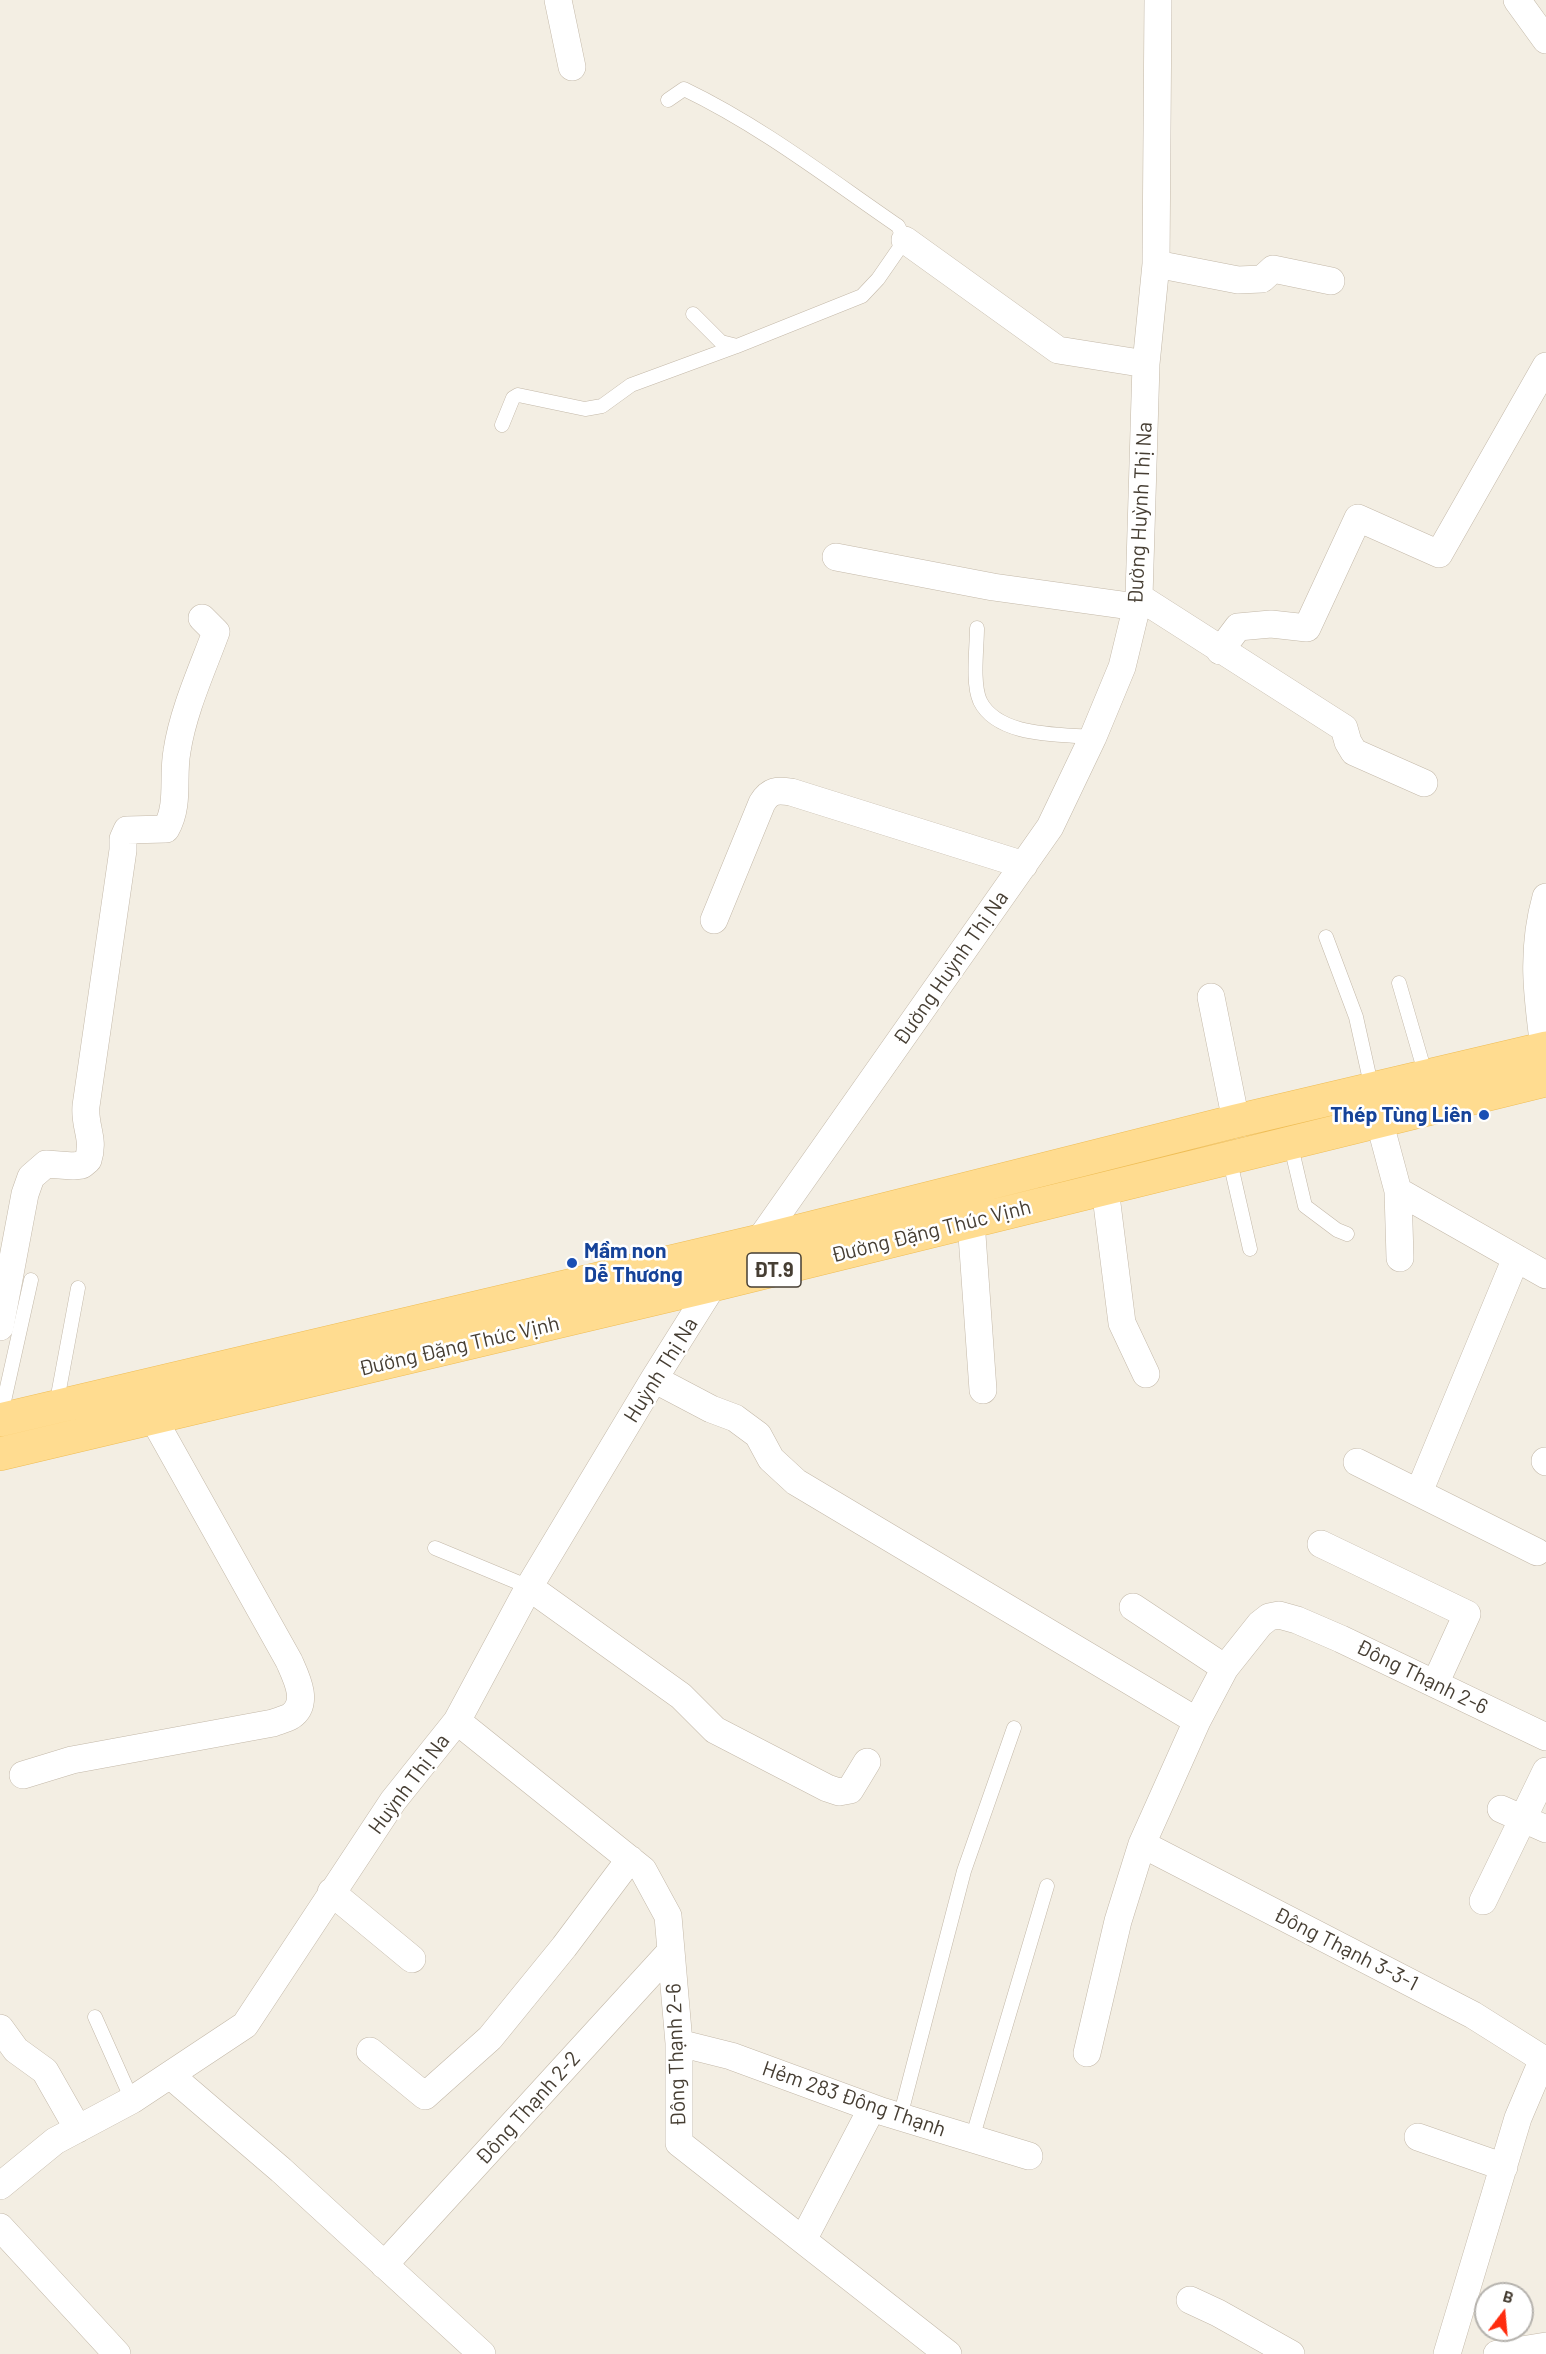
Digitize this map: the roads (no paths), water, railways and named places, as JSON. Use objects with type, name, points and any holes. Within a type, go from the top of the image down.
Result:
[{"type":"main road","name":"Đường Đặng Thúc Vịnh","points":[[0,1454],[713,1285],[1290,1142],[1375,1105],[1426,1076],[1546,1059]]},
{"type":"main road","name":"Đường Đặng Thúc Vịnh","points":[[0,1419],[759,1241],[1236,1121],[1375,1105],[1546,1059]]},
{"type":"street","points":[[558,0],[572,67]]},
{"type":"street","name":"Đường Huỳnh Thị Na","points":[[759,1241],[1050,827],[1093,737],[1122,667],[1138,602],[1146,364],[1156,264],[1158,0]]},
{"type":"street","points":[[1516,0],[1546,40]]},
{"type":"street","points":[[905,240],[1058,350],[1146,364]]},
{"type":"street","points":[[1156,264],[1238,280],[1262,279],[1273,269],[1331,281]]},
{"type":"street","points":[[1220,651],[1238,627],[1271,624],[1307,628],[1358,518],[1439,554],[1546,366]]},
{"type":"street","points":[[836,557],[993,587],[1138,602],[1344,728],[1354,752],[1424,783]]},
{"type":"street","points":[[0,1327],[31,1177],[46,1164],[82,1165],[91,1153],[91,1133],[85,1115],[123,839],[127,830],[166,829],[173,816],[177,751],[190,705],[216,632],[202,618]]},
{"type":"street","points":[[714,920],[762,802],[768,794],[778,790],[791,792],[1024,865]]},
{"type":"street","points":[[1546,897],[1539,922],[1536,987],[1546,1059]]},
{"type":"street","points":[[1211,997],[1236,1121]]},
{"type":"street","points":[[1375,1105],[1398,1191],[1400,1258]]},
{"type":"street","points":[[1105,1188],[1122,1323],[1146,1374]]},
{"type":"street","points":[[1398,1191],[1546,1275]]},
{"type":"street","points":[[971,1221],[983,1390]]},
{"type":"street","points":[[1419,1492],[1516,1258]]},
{"type":"street","name":"Huỳnh Thị Na","points":[[0,2186],[55,2141],[132,2100],[245,2025],[393,1801],[457,1721],[530,1587],[713,1285]]},
{"type":"street","points":[[654,1379],[711,1409],[735,1418],[758,1435],[771,1459],[796,1482],[1197,1720]]},
{"type":"street","points":[[23,1775],[72,1760],[273,1723],[292,1715],[300,1703],[300,1688],[289,1661],[153,1418]]},
{"type":"street","points":[[1358,1462],[1538,1552]]},
{"type":"street","points":[[1321,1544],[1467,1614],[1435,1684]]},
{"type":"street","points":[[530,1587],[681,1696],[715,1730],[765,1757],[839,1792],[850,1790],[867,1762]]},
{"type":"street","points":[[1088,2053],[1118,1921],[1142,1844],[1197,1720],[1226,1668],[1133,1606]]},
{"type":"street","name":"Đông Thạnh 2-6","points":[[1226,1668],[1269,1617],[1279,1615],[1297,1620],[1546,1737]]},
{"type":"street","name":"Đông Thạnh 2-6","points":[[457,1721],[643,1869],[668,1916],[678,2043],[679,2143],[948,2354]]},
{"type":"street","points":[[1482,1901],[1546,1771]]},
{"type":"street","name":"Đông Thạnh 3-3-1","points":[[1142,1844],[1473,2015],[1544,2060]]},
{"type":"street","points":[[370,2051],[425,2096],[490,2038],[564,1947],[630,1859]]},
{"type":"street","points":[[331,1892],[412,1959]]},
{"type":"street","name":"Đông Thạnh 2-2","points":[[384,2265],[671,1951]]},
{"type":"street","points":[[0,2028],[16,2050],[45,2071],[78,2129]]},
{"type":"street","name":"Hẻm 283 Đông Thạnh","points":[[678,2043],[731,2056],[872,2108],[1029,2156]]},
{"type":"street","points":[[1447,2354],[1518,2118],[1544,2060]]},
{"type":"street","points":[[170,2075],[281,2170],[483,2354]]},
{"type":"street","points":[[803,2240],[872,2108]]},
{"type":"street","points":[[1418,2137],[1504,2167]]},
{"type":"street","points":[[0,2227],[117,2354]]},
{"type":"street","points":[[1190,2300],[1291,2354]]},
{"type":"street","points":[[1497,2354],[1546,2346]]},
{"type":"lane","points":[[502,425],[513,398],[518,395],[585,409],[602,406],[631,385],[862,296],[878,279],[905,240],[898,226],[788,148],[720,107],[684,89],[668,100]]},
{"type":"lane","points":[[693,314],[722,342],[737,346]]},
{"type":"lane","points":[[977,628],[976,677],[979,700],[990,715],[1017,730],[1093,737]]},
{"type":"lane","points":[[1326,938],[1356,1017],[1375,1105]]},
{"type":"lane","points":[[1399,983],[1426,1076]]},
{"type":"lane","points":[[1290,1142],[1305,1206],[1337,1230],[1347,1234]]},
{"type":"lane","points":[[1229,1157],[1250,1249]]},
{"type":"lane","points":[[0,1419],[31,1280]]},
{"type":"lane","points":[[56,1406],[78,1288]]},
{"type":"lane","points":[[435,1548],[530,1587]]},
{"type":"lane","points":[[900,2117],[964,1871],[1014,1728]]},
{"type":"lane","points":[[972,2139],[1047,1886]]},
{"type":"lane","points":[[95,2017],[132,2100]]},
{"type":"place","name":"Thép Tùng Liên","points":[[1484,1115]]},
{"type":"place","name":"Mầm non Dễ Thương","points":[[572,1263]]}]
